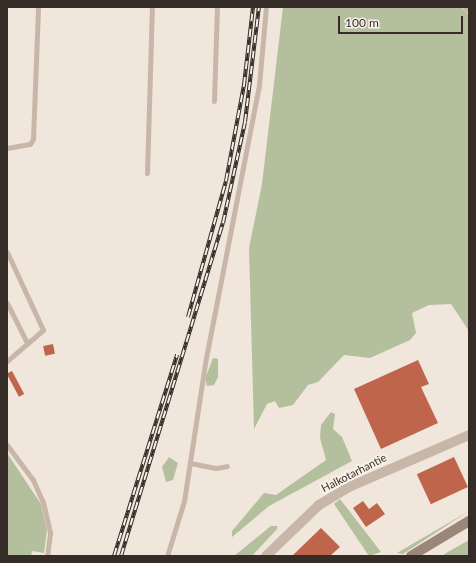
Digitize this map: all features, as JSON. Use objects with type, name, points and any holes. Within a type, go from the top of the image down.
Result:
[{"type":"street","name":"Halkotarhantie","points":[[266,556],[314,510],[349,487],[469,435]]},
{"type":"street","points":[[411,556],[469,521]]},
{"type":"lane","points":[[7,148],[30,144],[33,139],[38,7]]},
{"type":"lane","points":[[146,173],[152,7]]},
{"type":"lane","points":[[214,101],[217,7]]},
{"type":"lane","points":[[167,556],[190,463],[204,363],[259,85],[266,7]]},
{"type":"lane","points":[[7,252],[42,324],[43,330],[7,361]]},
{"type":"lane","points":[[7,303],[27,343]]},
{"type":"lane","points":[[7,445],[33,480],[43,502],[50,533],[47,556]]},
{"type":"lane","points":[[190,463],[216,468],[227,466]]},
{"type":"green space","points":[[283,7],[461,7],[469,15],[469,331],[451,304],[429,305],[412,313],[416,333],[410,340],[370,358],[344,355],[318,382],[308,385],[293,405],[279,408],[275,401],[267,404],[254,429],[249,248],[262,184]]},
{"type":"green space","points":[[213,358],[218,359],[218,377],[214,385],[207,386],[205,379]]},
{"type":"green space","points":[[331,412],[335,414],[333,429],[342,437],[352,461],[269,506],[232,537],[232,531],[264,493],[276,495],[326,460],[320,438],[321,425]]},
{"type":"green space","points":[[7,453],[41,504],[47,530],[44,553],[32,551],[31,556],[7,556]]},
{"type":"green space","points":[[169,457],[178,463],[173,480],[166,482],[162,467]]},
{"type":"green space","points":[[340,499],[381,552],[369,556],[334,504]]},
{"type":"green space","points":[[469,511],[403,554],[397,553]]},
{"type":"green space","points":[[271,526],[277,526],[277,529],[252,556],[234,556]]},
{"type":"green space","points":[[469,540],[469,556],[442,556],[446,553]]},
{"type":"building","points":[[53,344],[55,354],[45,356],[43,346]]},
{"type":"building","points":[[418,360],[429,384],[421,387],[438,423],[381,449],[354,389]]},
{"type":"building","points":[[12,371],[24,394],[19,397],[7,374]]},
{"type":"building","points":[[454,457],[468,487],[431,504],[417,474]]},
{"type":"building","points":[[363,501],[369,509],[377,503],[385,514],[366,527],[353,508]]},
{"type":"building","points":[[321,528],[340,547],[330,556],[292,556]]},
{"type":"railway","points":[[188,317],[226,181],[244,85],[253,7]]},
{"type":"railway","points":[[121,556],[223,223],[245,122],[259,7]]},
{"type":"railway","points":[[114,556],[177,355]]}]
